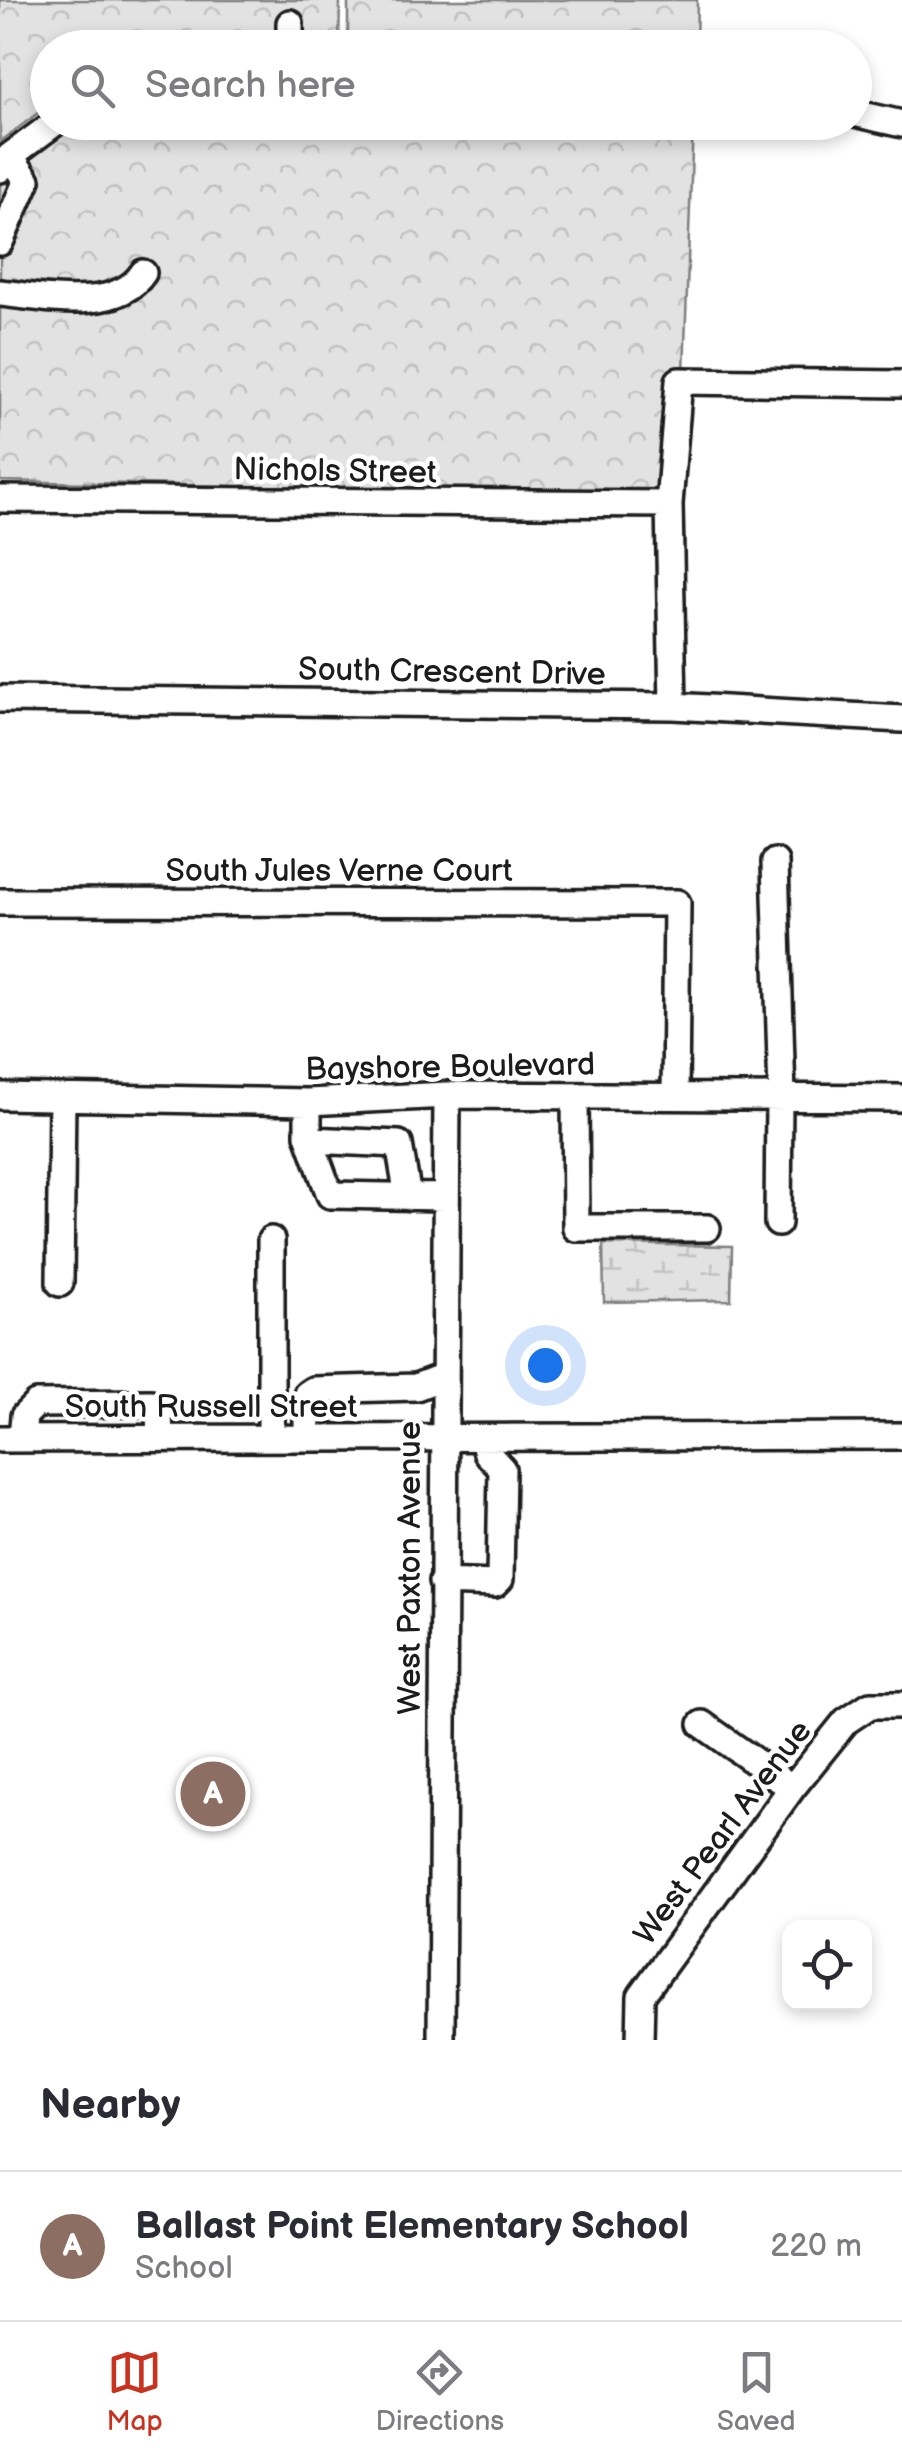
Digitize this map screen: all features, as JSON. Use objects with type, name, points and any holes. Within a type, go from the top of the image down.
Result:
[{"type":"street","points":[[872,116],[902,124]]},
{"type":"street","points":[[0,242],[27,180],[5,163],[34,140]]},
{"type":"street","points":[[0,293],[99,298],[126,291],[143,274]]},
{"type":"street","points":[[673,706],[669,504],[679,381],[902,384]]},
{"type":"street","name":"Nichols Street","points":[[0,499],[669,504]]},
{"type":"street","name":"South Crescent Drive","points":[[0,699],[673,706],[902,720]]},
{"type":"street","points":[[775,862],[780,1096],[778,1223]]},
{"type":"street","name":"South Jules Verne Court","points":[[0,902],[677,903],[675,1096]]},
{"type":"street","name":"Bayshore Boulevard","points":[[0,1096],[308,1102],[446,1096],[902,1098]]},
{"type":"street","name":"West Paxton Avenue","points":[[442,2040],[441,1440],[446,1096]]},
{"type":"street","points":[[575,1096],[576,1228],[708,1228]]},
{"type":"street","points":[[60,1283],[62,1097]]},
{"type":"street","points":[[308,1102],[310,1140],[330,1195],[445,1197]]},
{"type":"street","points":[[310,1140],[399,1144],[408,1197]]},
{"type":"street","points":[[270,1437],[271,1240]]},
{"type":"street","points":[[307,1438],[307,1394],[313,1390],[416,1387],[442,1377]]},
{"type":"street","name":"South Russell Street","points":[[11,1439],[902,1436]]},
{"type":"street","points":[[442,1582],[495,1584],[500,1580],[502,1469],[487,1453],[483,1440]]},
{"type":"street","name":"West Pearl Avenue","points":[[640,2040],[641,1996],[792,1788],[846,1720],[870,1706],[902,1705]]},
{"type":"street","points":[[702,1724],[792,1788]]},
{"type":"green space","points":[[0,0],[340,0],[339,30],[30,30],[30,119],[0,142]]},
{"type":"green space","points":[[348,0],[697,0],[696,30],[348,30]]},
{"type":"green space","points":[[44,140],[692,140],[684,372],[670,373],[660,495],[0,481],[0,186]]},
{"type":"green space","points":[[603,1244],[732,1246],[731,1300],[604,1302]]},
{"type":"place","name":"Ballast Point Elementary School","points":[[213,1794]]}]
